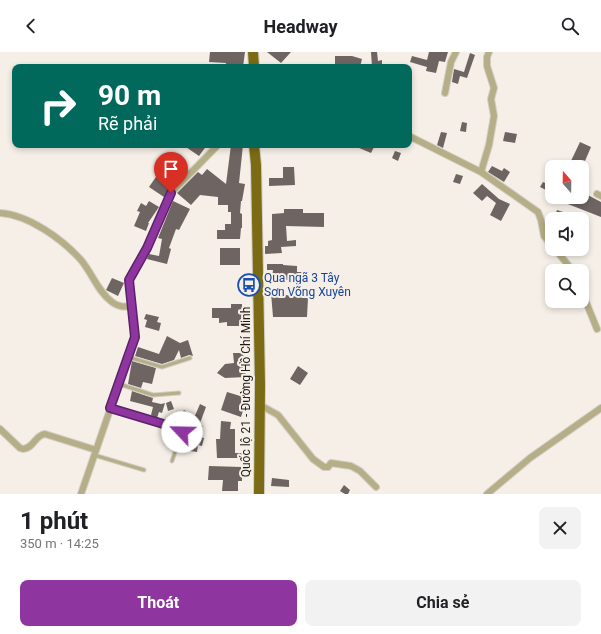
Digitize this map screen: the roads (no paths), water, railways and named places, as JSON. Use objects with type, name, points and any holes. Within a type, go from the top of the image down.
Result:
[{"type":"highway","points":[[253,52],[254,64]]},
{"type":"highway","name":"Quốc lộ 21 - Đường Hồ Chí Minh","points":[[254,148],[256,165],[260,405],[259,494]]},
{"type":"street","points":[[445,93],[451,62],[456,52]]},
{"type":"street","points":[[481,172],[489,145],[494,116],[491,99],[494,88],[488,66],[488,53]]},
{"type":"street","points":[[412,138],[481,172],[538,212],[542,220],[545,237]]},
{"type":"street","points":[[81,494],[135,337],[129,280],[147,248],[171,193],[215,148]]},
{"type":"street","points":[[0,213],[8,213],[25,219],[48,232],[81,261],[106,297],[112,303],[120,307],[132,306]]},
{"type":"street","points":[[561,256],[567,264]]},
{"type":"street","points":[[589,308],[598,329]]},
{"type":"street","points":[[260,405],[278,415],[313,459],[324,467],[328,467],[332,463],[351,466],[360,471],[376,487]]},
{"type":"street","points":[[487,494],[530,458],[601,408]]},
{"type":"street","points":[[0,429],[20,448],[23,449],[30,447],[39,436],[45,434],[95,453]]},
{"type":"lane","points":[[128,357],[162,367],[190,358]]},
{"type":"lane","points":[[119,384],[153,395],[179,393]]},
{"type":"lane","points":[[110,408],[180,429],[182,432],[172,461]]},
{"type":"lane","points":[[95,453],[144,470]]},
{"type":"place","name":"Qua ngã 3 Tây Sơn Võng Xuyên","points":[[249,285]]}]
